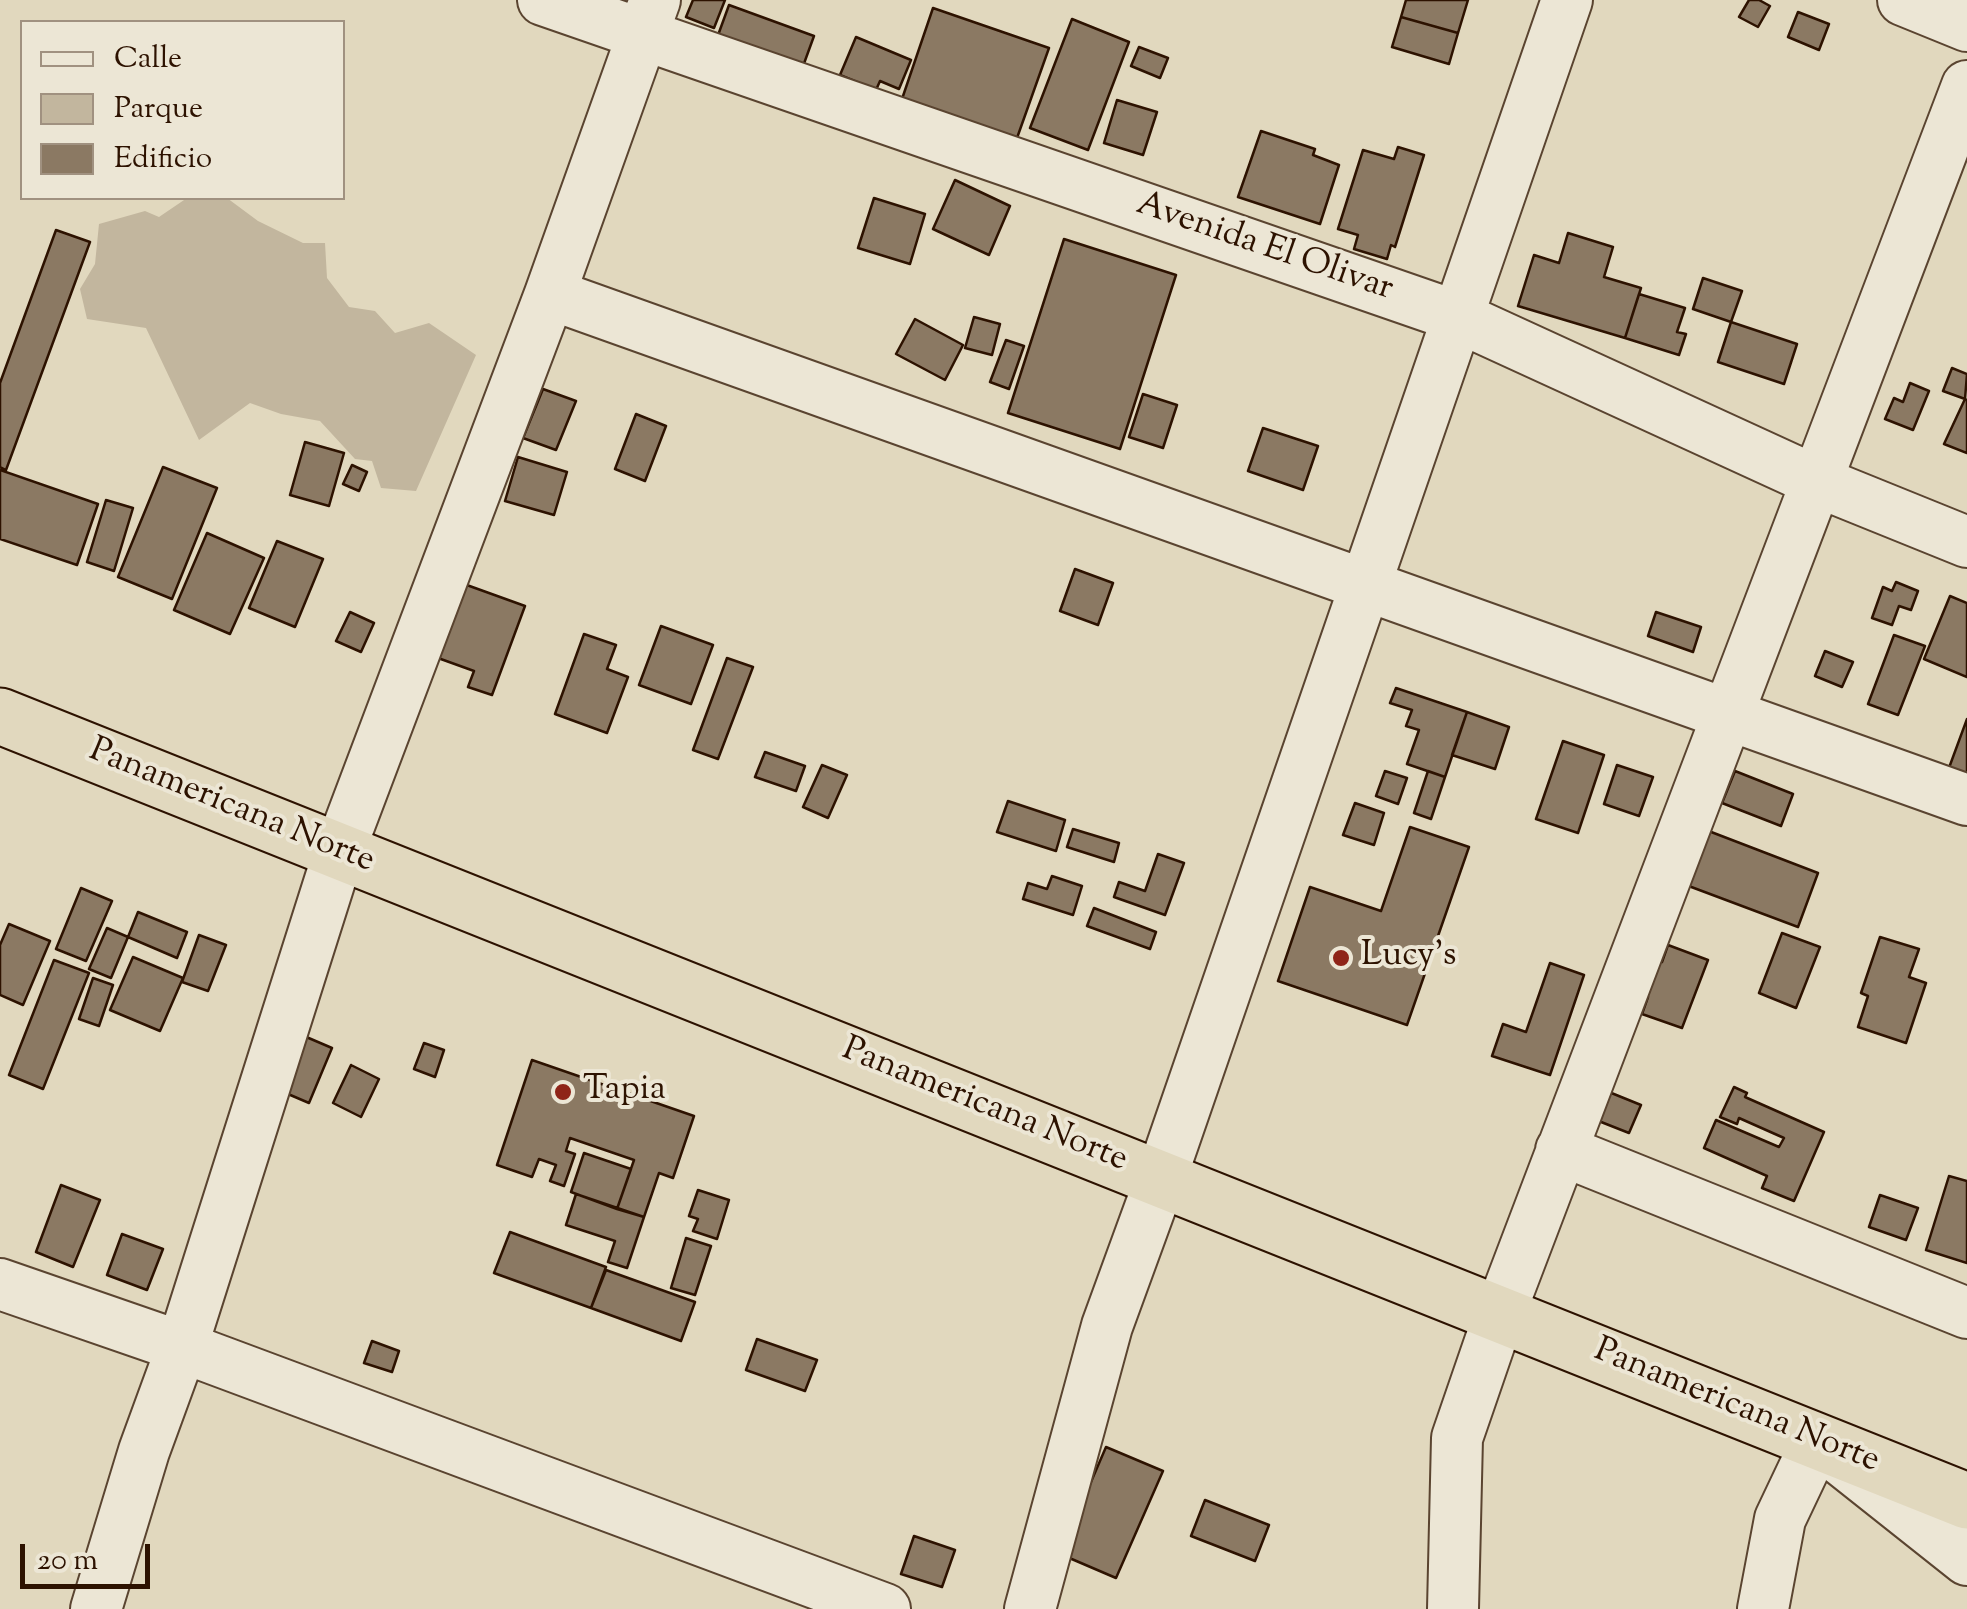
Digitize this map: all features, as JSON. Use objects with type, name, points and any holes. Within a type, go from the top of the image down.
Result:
[{"type":"highway","name":"Panamericana Norte","points":[[0,716],[1967,1501]]},
{"type":"street","name":"Avenida El Olivar","points":[[543,0],[648,18],[1456,316],[1816,482],[1967,542]]},
{"type":"street","points":[[1030,1609],[1106,1326],[1161,1178],[1567,0]]},
{"type":"street","points":[[1903,0],[1967,26]]},
{"type":"street","points":[[96,1609],[339,852],[550,294],[648,18]]},
{"type":"street","points":[[1453,1609],[1457,1438],[1500,1314],[1967,86]]},
{"type":"street","points":[[550,294],[1967,800]]},
{"type":"street","points":[[1562,1150],[1967,1313]]},
{"type":"street","points":[[0,1284],[182,1347],[885,1609]]},
{"type":"street","points":[[1763,1609],[1780,1519],[1817,1441],[1967,1560]]},
{"type":"green space","points":[[184,200],[230,200],[258,221],[303,243],[325,243],[327,278],[349,307],[375,311],[395,333],[429,323],[476,355],[416,491],[381,488],[372,461],[355,459],[320,421],[250,403],[199,440],[146,328],[87,319],[80,289],[95,264],[99,224],[145,211],[159,217]]},
{"type":"building","points":[[693,0],[725,0],[714,28],[686,17]]},
{"type":"building","points":[[1406,0],[1468,0],[1458,33],[1401,17]]},
{"type":"building","points":[[1749,0],[1770,6],[1758,27],[1739,17]]},
{"type":"building","points":[[729,5],[814,36],[802,69],[717,38]]},
{"type":"building","points":[[933,8],[1049,48],[1017,138],[902,99]]},
{"type":"building","points":[[1798,12],[1829,24],[1819,50],[1788,37]]},
{"type":"building","points":[[1401,17],[1458,33],[1449,64],[1392,47]]},
{"type":"building","points":[[1072,19],[1129,42],[1088,150],[1030,128]]},
{"type":"building","points":[[856,37],[911,60],[899,89],[880,81],[876,90],[840,75]]},
{"type":"building","points":[[1139,47],[1168,58],[1160,78],[1131,66]]},
{"type":"building","points":[[1117,100],[1157,112],[1143,155],[1104,143]]},
{"type":"building","points":[[1261,131],[1315,149],[1313,155],[1339,165],[1320,224],[1238,197]]},
{"type":"building","points":[[1398,147],[1424,155],[1395,247],[1391,245],[1387,259],[1354,249],[1358,235],[1338,229],[1363,150],[1394,159]]},
{"type":"building","points":[[955,180],[1010,206],[989,255],[933,229]]},
{"type":"building","points":[[874,198],[925,214],[910,264],[858,248]]},
{"type":"building","points":[[56,230],[90,242],[6,470],[0,467],[0,383]]},
{"type":"building","points":[[1568,233],[1613,247],[1604,277],[1641,288],[1625,338],[1518,306],[1534,255],[1559,263]]},
{"type":"building","points":[[1064,239],[1176,275],[1120,449],[1008,413]]},
{"type":"building","points":[[1703,278],[1742,291],[1731,322],[1693,309]]},
{"type":"building","points":[[1639,294],[1685,308],[1677,332],[1686,334],[1679,355],[1625,338]]},
{"type":"building","points":[[974,317],[1000,324],[992,355],[965,348]]},
{"type":"building","points":[[915,319],[963,345],[945,380],[896,354]]},
{"type":"building","points":[[1731,322],[1797,344],[1784,384],[1718,362]]},
{"type":"building","points":[[1006,340],[1024,346],[1009,389],[990,382]]},
{"type":"building","points":[[1952,368],[1967,374],[1965,399],[1943,391]]},
{"type":"building","points":[[1910,383],[1929,391],[1913,430],[1885,419],[1894,398],[1903,402]]},
{"type":"building","points":[[543,389],[576,401],[556,450],[523,438]]},
{"type":"building","points":[[1143,394],[1177,405],[1163,448],[1129,437]]},
{"type":"building","points":[[1967,400],[1967,453],[1944,444]]},
{"type":"building","points":[[636,414],[666,426],[645,481],[615,469]]},
{"type":"building","points":[[1263,428],[1318,446],[1303,490],[1248,471]]},
{"type":"building","points":[[305,442],[344,453],[329,506],[290,495]]},
{"type":"building","points":[[518,457],[567,472],[554,515],[505,501]]},
{"type":"building","points":[[352,465],[367,472],[359,491],[343,484]]},
{"type":"building","points":[[163,467],[217,488],[172,599],[118,577]]},
{"type":"building","points":[[0,470],[98,504],[77,565],[0,539]]},
{"type":"building","points":[[106,500],[133,508],[114,571],[87,562]]},
{"type":"building","points":[[207,533],[264,558],[230,634],[174,610]]},
{"type":"building","points":[[277,541],[323,559],[295,627],[249,608]]},
{"type":"building","points":[[1075,569],[1113,583],[1098,625],[1060,611]]},
{"type":"building","points":[[1896,582],[1918,591],[1911,610],[1899,606],[1892,625],[1872,618],[1883,587],[1892,591]]},
{"type":"building","points":[[464,584],[525,606],[492,695],[468,687],[474,671],[438,658]]},
{"type":"building","points":[[1950,596],[1967,603],[1967,677],[1924,659]]},
{"type":"building","points":[[350,612],[374,623],[361,652],[336,641]]},
{"type":"building","points":[[1656,612],[1701,627],[1693,652],[1648,636]]},
{"type":"building","points":[[661,626],[713,645],[691,704],[639,685]]},
{"type":"building","points":[[584,634],[616,645],[607,669],[628,677],[607,733],[555,714]]},
{"type":"building","points":[[1894,635],[1925,646],[1898,715],[1868,704]]},
{"type":"building","points":[[1825,651],[1853,662],[1842,687],[1815,676]]},
{"type":"building","points":[[727,658],[753,667],[718,759],[693,750]]},
{"type":"building","points":[[1396,688],[1467,712],[1445,777],[1407,764],[1419,730],[1406,726],[1412,710],[1390,703]]},
{"type":"building","points":[[1467,712],[1509,727],[1495,769],[1452,755]]},
{"type":"building","points":[[1967,719],[1967,783],[1946,776]]},
{"type":"building","points":[[1563,741],[1604,755],[1578,833],[1536,819]]},
{"type":"building","points":[[765,752],[805,766],[796,791],[755,777]]},
{"type":"building","points":[[822,765],[847,775],[828,818],[803,807]]},
{"type":"building","points":[[1617,765],[1653,777],[1639,816],[1604,804]]},
{"type":"building","points":[[1385,771],[1407,778],[1398,804],[1376,796]]},
{"type":"building","points":[[1428,771],[1445,777],[1431,819],[1414,813]]},
{"type":"building","points":[[1735,771],[1793,794],[1781,826],[1722,803]]},
{"type":"building","points":[[1008,801],[1065,820],[1056,851],[997,832]]},
{"type":"building","points":[[1355,803],[1384,813],[1374,845],[1343,835]]},
{"type":"building","points":[[1410,827],[1469,847],[1407,1025],[1278,981],[1310,887],[1381,911]]},
{"type":"building","points":[[1073,829],[1119,843],[1114,862],[1067,847]]},
{"type":"building","points":[[1706,830],[1818,873],[1798,927],[1686,885]]},
{"type":"building","points":[[1158,854],[1184,863],[1165,915],[1114,897],[1119,882],[1145,891]]},
{"type":"building","points":[[1052,876],[1082,886],[1073,915],[1023,899],[1028,883],[1047,889]]},
{"type":"building","points":[[81,888],[112,901],[86,961],[56,949]]},
{"type":"building","points":[[1094,908],[1156,932],[1150,949],[1087,926]]},
{"type":"building","points":[[138,912],[187,932],[177,958],[128,937]]},
{"type":"building","points":[[9,924],[50,941],[23,1005],[0,995],[0,945]]},
{"type":"building","points":[[107,928],[128,937],[111,978],[89,969]]},
{"type":"building","points":[[1782,933],[1820,947],[1796,1008],[1759,993]]},
{"type":"building","points":[[199,935],[226,945],[208,991],[182,982]]},
{"type":"building","points":[[1880,937],[1919,949],[1909,977],[1926,983],[1906,1043],[1858,1027],[1868,996],[1861,993]]},
{"type":"building","points":[[1668,945],[1708,960],[1682,1028],[1642,1014],[1648,997],[1631,990],[1644,955],[1662,962]]},
{"type":"building","points":[[133,957],[183,978],[160,1031],[110,1010]]},
{"type":"building","points":[[54,960],[89,973],[43,1089],[9,1075]]},
{"type":"building","points":[[1550,963],[1584,975],[1550,1075],[1492,1056],[1503,1024],[1526,1032]]},
{"type":"building","points":[[93,978],[113,985],[99,1026],[79,1019]]},
{"type":"building","points":[[304,1036],[332,1048],[309,1103],[281,1091]]},
{"type":"building","points":[[424,1043],[444,1050],[435,1077],[414,1069]]},
{"type":"building","points":[[532,1060],[694,1116],[673,1178],[659,1173],[644,1217],[617,1209],[634,1160],[570,1138],[566,1151],[575,1154],[564,1186],[550,1181],[556,1165],[539,1159],[532,1177],[497,1165]]},
{"type":"building","points":[[351,1065],[379,1079],[361,1117],[333,1103]]},
{"type":"building","points":[[1734,1087],[1747,1093],[1745,1097],[1824,1132],[1794,1201],[1762,1188],[1767,1176],[1704,1148],[1716,1120],[1779,1147],[1784,1138],[1739,1118],[1737,1124],[1720,1117]]},
{"type":"building","points":[[1604,1090],[1641,1105],[1629,1133],[1591,1118]]},
{"type":"building","points":[[584,1153],[631,1169],[617,1209],[571,1192]]},
{"type":"building","points":[[1949,1176],[1967,1181],[1967,1263],[1926,1250]]},
{"type":"building","points":[[61,1185],[100,1200],[73,1267],[36,1252]]},
{"type":"building","points":[[698,1190],[729,1200],[717,1239],[693,1231],[698,1219],[689,1216]]},
{"type":"building","points":[[576,1194],[644,1217],[627,1268],[608,1262],[615,1241],[566,1225]]},
{"type":"building","points":[[1880,1195],[1918,1208],[1906,1240],[1869,1227]]},
{"type":"building","points":[[510,1232],[606,1267],[591,1308],[494,1273]]},
{"type":"building","points":[[122,1234],[163,1249],[147,1290],[107,1275]]},
{"type":"building","points":[[686,1238],[711,1246],[695,1295],[671,1288]]},
{"type":"building","points":[[606,1270],[695,1302],[681,1341],[591,1308]]},
{"type":"building","points":[[757,1339],[817,1360],[805,1391],[746,1370]]},
{"type":"building","points":[[372,1341],[399,1351],[392,1372],[364,1363]]},
{"type":"building","points":[[1106,1447],[1163,1471],[1116,1578],[1060,1554]]},
{"type":"building","points":[[1205,1500],[1269,1525],[1255,1561],[1191,1536]]},
{"type":"building","points":[[914,1536],[955,1550],[942,1587],[901,1574]]},
{"type":"place","name":"Lucy's","points":[[1341,958]]},
{"type":"place","name":"Tapia","points":[[563,1092]]}]
